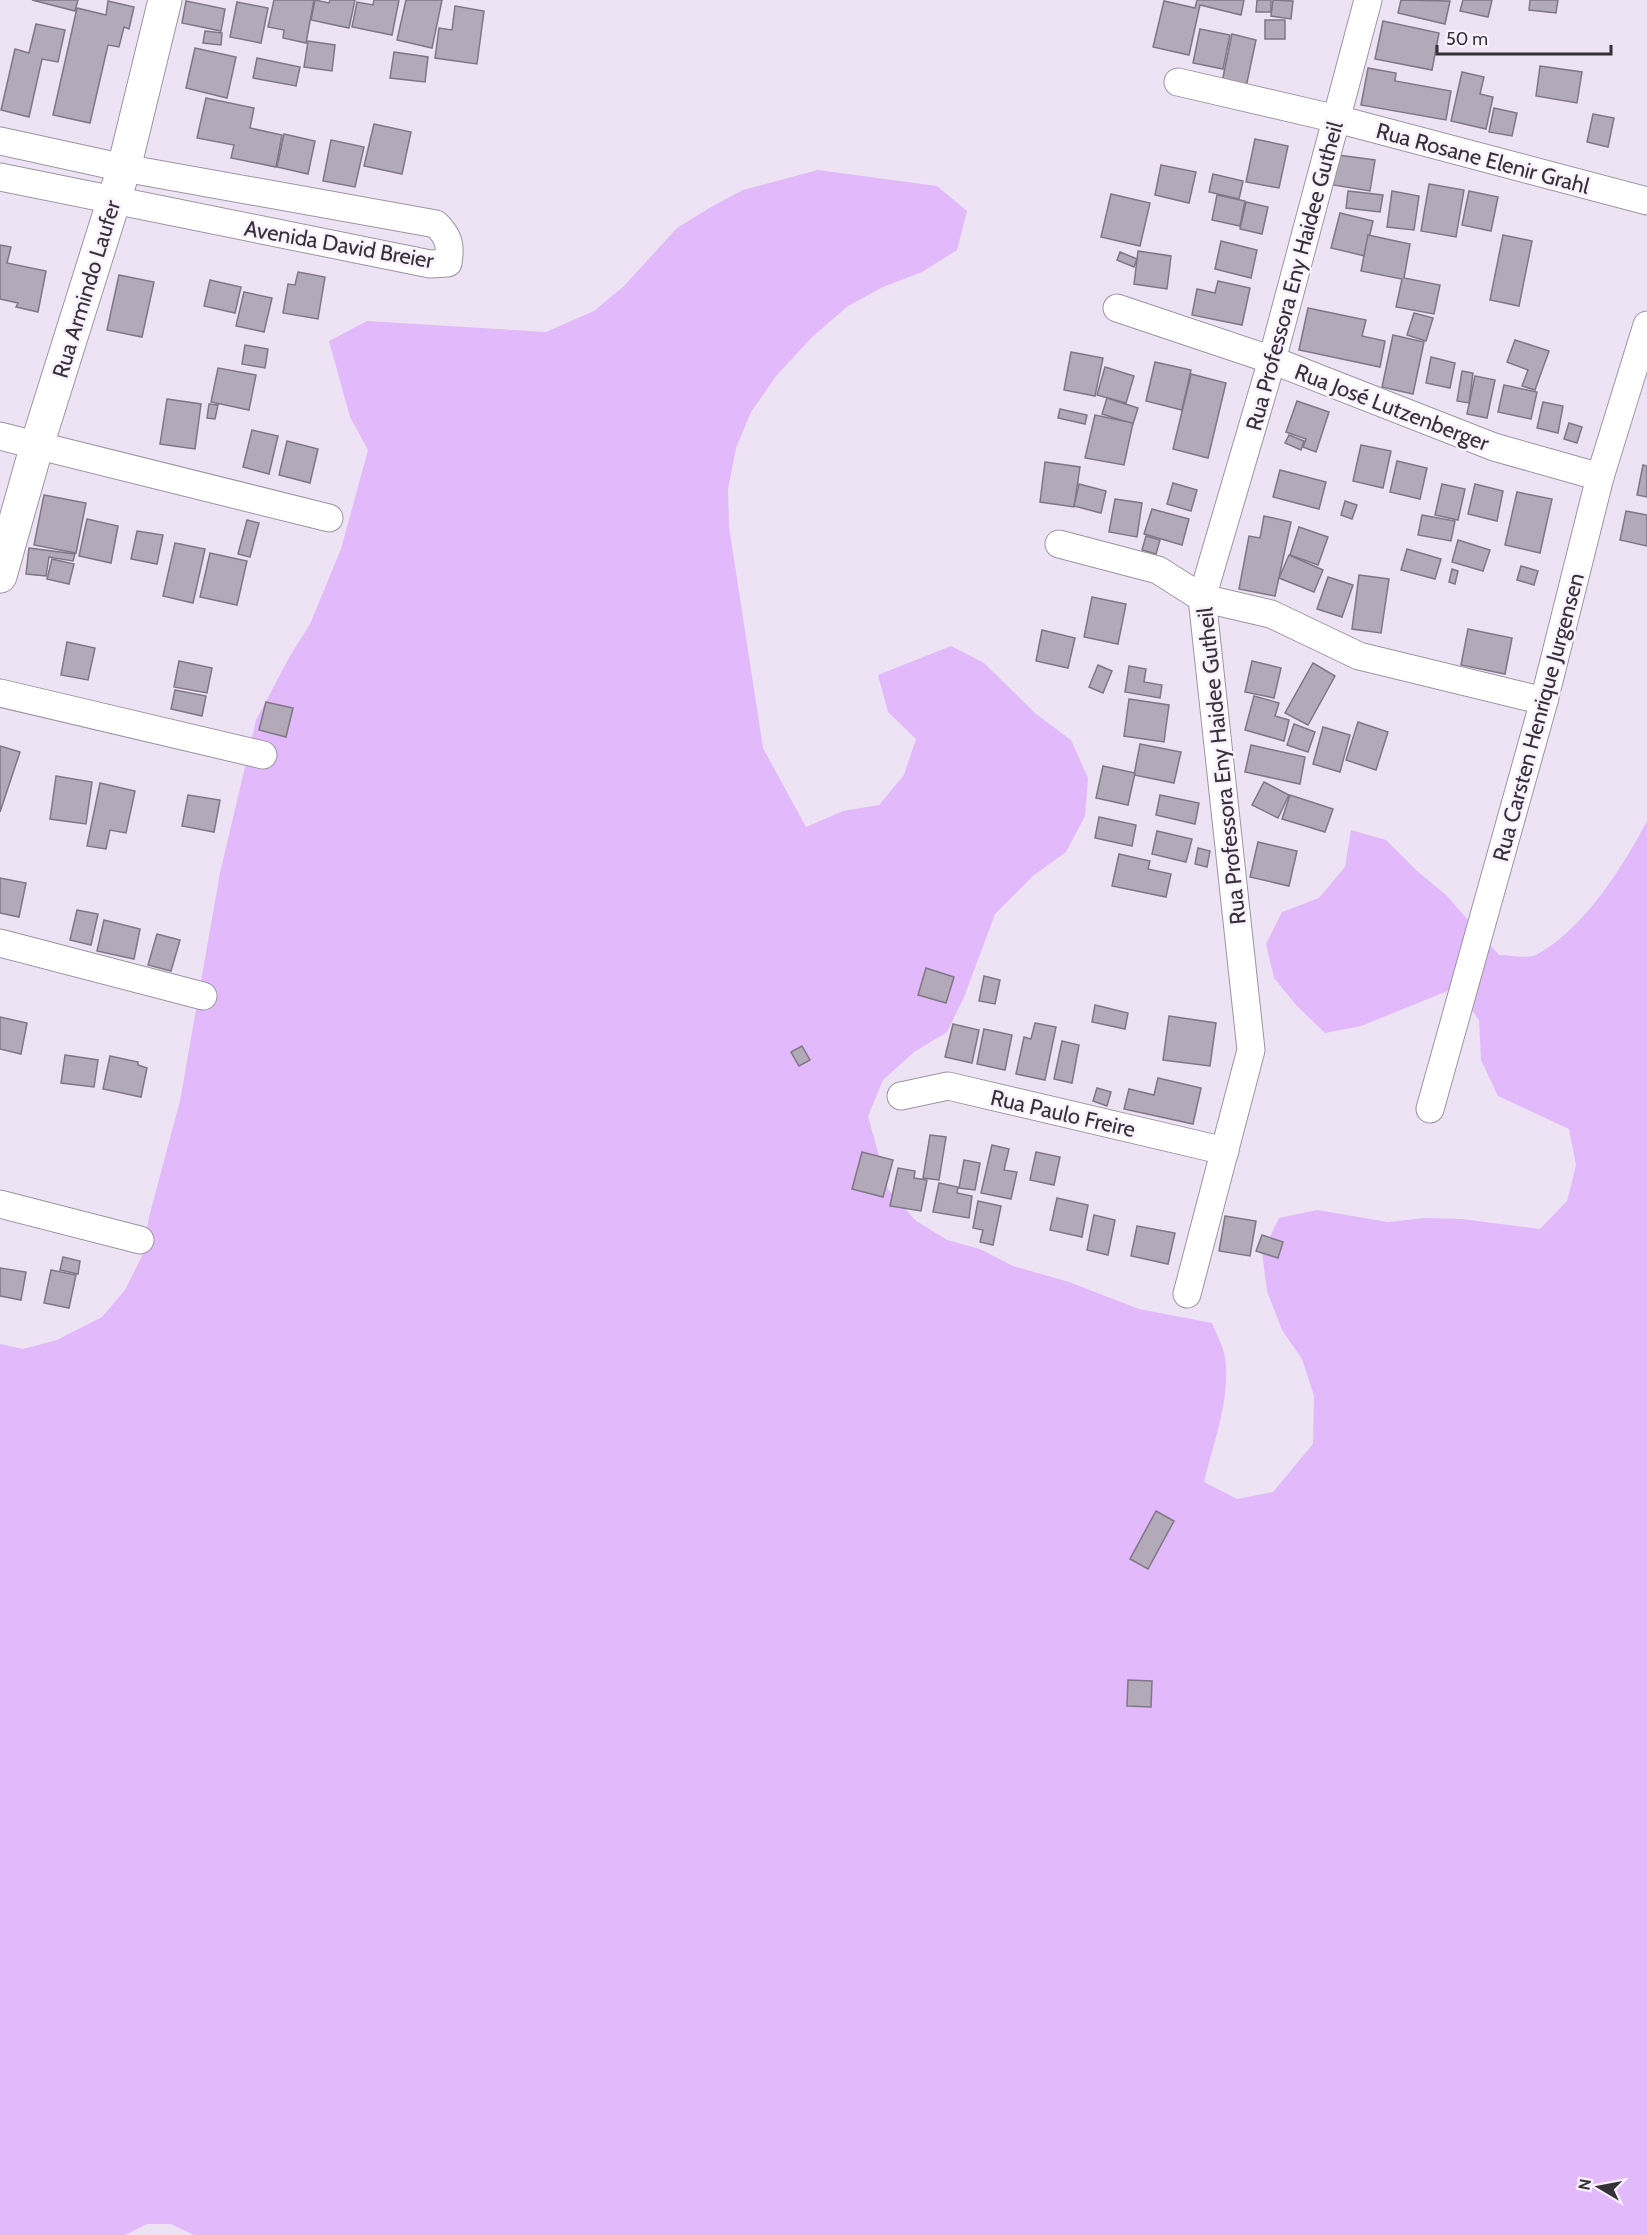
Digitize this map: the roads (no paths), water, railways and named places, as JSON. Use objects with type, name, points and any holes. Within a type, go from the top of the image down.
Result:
[{"type":"street","name":"Rua Armindo Laufer","points":[[0,576],[37,445],[124,168],[165,0]]},
{"type":"street","name":"Rua Professora Eny Haidee Gutheil","points":[[1187,1294],[1251,1050],[1202,598],[1272,360],[1368,0]]},
{"type":"street","name":"Rua Rosane Elenir Grahl","points":[[1178,82],[1337,119],[1647,201]]},
{"type":"street","name":"Avenida David Breier","points":[[0,141],[124,168],[436,224],[447,235],[450,248],[448,263],[430,264],[114,202],[0,177]]},
{"type":"street","name":"Rua José Lutzenberger","points":[[1117,308],[1272,360],[1494,447],[1600,477]]},
{"type":"street","name":"Rua Carsten Henrique Jurgensen","points":[[1430,1109],[1544,701],[1600,477],[1647,325]]},
{"type":"street","points":[[0,436],[329,518]]},
{"type":"street","points":[[1059,544],[1158,570],[1202,598],[1271,614],[1359,656],[1544,701]]},
{"type":"street","points":[[0,693],[263,755]]},
{"type":"street","points":[[0,943],[203,996]]},
{"type":"street","name":"Rua Paulo Freire","points":[[901,1096],[948,1086],[1226,1151]]},
{"type":"street","points":[[0,1204],[140,1240]]}]
